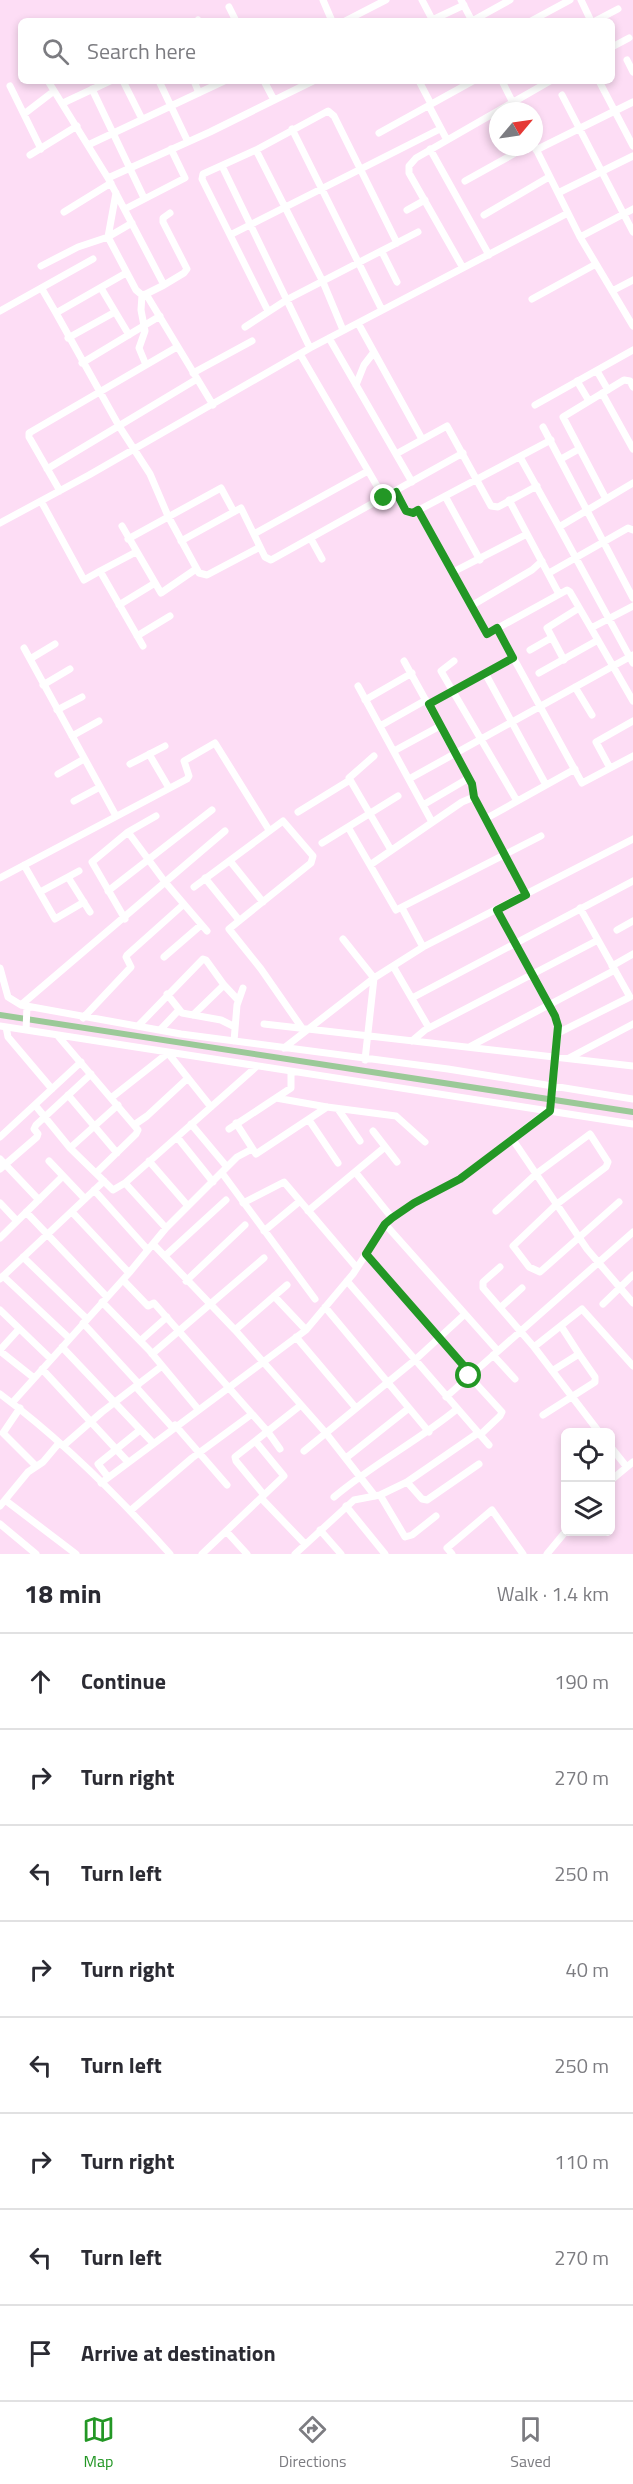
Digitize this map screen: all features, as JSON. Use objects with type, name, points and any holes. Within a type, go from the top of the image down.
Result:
[{"type":"street","points":[[351,18],[386,0]]},
{"type":"street","points":[[422,0],[431,18]]},
{"type":"street","points":[[477,18],[510,0]]},
{"type":"street","points":[[537,18],[570,0]]},
{"type":"street","points":[[581,0],[591,18]]},
{"type":"street","points":[[326,1],[331,18]]},
{"type":"street","points":[[437,18],[462,3],[470,18]]},
{"type":"street","points":[[229,7],[234,18]]},
{"type":"street","points":[[599,18],[618,9]]},
{"type":"street","points":[[615,45],[629,38]]},
{"type":"street","points":[[627,60],[633,72]]},
{"type":"street","points":[[50,84],[110,181],[164,285]]},
{"type":"street","points":[[63,103],[103,84]]},
{"type":"street","points":[[124,84],[142,119]]},
{"type":"street","points":[[160,84],[188,142]]},
{"type":"street","points":[[195,84],[199,93]]},
{"type":"street","points":[[88,145],[218,84]]},
{"type":"street","points":[[266,84],[274,100]]},
{"type":"street","points":[[64,212],[131,168],[307,84]]},
{"type":"street","points":[[420,84],[447,140]]},
{"type":"street","points":[[379,133],[468,84]]},
{"type":"street","points":[[504,84],[513,102],[545,84]]},
{"type":"street","points":[[601,84],[633,146]]},
{"type":"street","points":[[10,86],[42,149]]},
{"type":"street","points":[[92,89],[144,198]]},
{"type":"street","points":[[24,114],[54,91]]},
{"type":"street","points":[[562,95],[633,232]]},
{"type":"street","points":[[543,144],[633,102]]},
{"type":"street","points":[[268,311],[201,177],[203,174],[256,150],[324,112],[331,113],[397,243]]},
{"type":"street","points":[[463,268],[408,170],[413,160],[489,116]]},
{"type":"street","points":[[30,155],[77,126]]},
{"type":"street","points":[[292,129],[382,310]]},
{"type":"street","points":[[230,235],[440,129]]},
{"type":"street","points":[[125,209],[185,178],[171,149]]},
{"type":"street","points":[[430,149],[489,255]]},
{"type":"street","points":[[256,150],[323,282],[343,330]]},
{"type":"street","points":[[465,181],[510,156]]},
{"type":"street","points":[[539,156],[580,237],[632,321]]},
{"type":"street","points":[[558,193],[633,156]]},
{"type":"street","points":[[222,166],[310,348]]},
{"type":"street","points":[[484,215],[549,177]]},
{"type":"street","points":[[116,193],[108,237],[126,273],[160,316],[213,405]]},
{"type":"street","points":[[407,210],[424,200]]},
{"type":"street","points":[[580,237],[633,209]]},
{"type":"street","points":[[144,295],[188,269],[163,222],[163,218],[171,213]]},
{"type":"street","points":[[0,523],[213,405],[310,348],[568,213]]},
{"type":"street","points":[[41,266],[78,247],[108,237],[132,223]]},
{"type":"street","points":[[245,327],[288,299],[418,232]]},
{"type":"street","points":[[382,252],[397,282]]},
{"type":"street","points":[[0,311],[93,259]]},
{"type":"street","points":[[532,299],[596,264]]},
{"type":"street","points":[[56,313],[126,273]]},
{"type":"street","points":[[612,291],[633,280]]},
{"type":"street","points":[[101,288],[129,335]]},
{"type":"street","points":[[42,289],[82,363],[150,474],[168,516],[196,569],[202,575],[207,575],[260,547]]},
{"type":"street","points":[[144,295],[141,310],[144,334],[139,348],[146,365]]},
{"type":"street","points":[[68,338],[115,312]]},
{"type":"street","points":[[82,363],[160,316]]},
{"type":"street","points":[[358,323],[422,439]]},
{"type":"street","points":[[329,338],[412,482]]},
{"type":"street","points":[[47,469],[252,341]]},
{"type":"street","points":[[60,491],[28,433],[177,346]]},
{"type":"street","points":[[535,405],[633,350]]},
{"type":"street","points":[[356,385],[364,365],[374,352]]},
{"type":"street","points":[[300,354],[384,498]]},
{"type":"street","points":[[597,371],[633,449]]},
{"type":"street","points":[[606,499],[563,417],[626,380],[633,387]]},
{"type":"street","points":[[577,381],[589,401]]},
{"type":"street","points":[[396,454],[447,426],[491,506],[498,507],[537,486]]},
{"type":"street","points":[[543,427],[633,598]]},
{"type":"street","points":[[396,492],[406,511],[413,513],[550,440]]},
{"type":"street","points":[[561,459],[579,449]]},
{"type":"street","points":[[181,541],[241,508],[269,561],[463,453]]},
{"type":"street","points":[[409,779],[454,752],[632,658],[608,619],[520,457]]},
{"type":"street","points":[[254,534],[368,471]]},
{"type":"street","points":[[559,527],[633,483]]},
{"type":"street","points":[[128,539],[221,488],[234,512]]},
{"type":"street","points":[[445,496],[480,560]]},
{"type":"street","points":[[509,500],[559,594]]},
{"type":"street","points":[[41,501],[84,580],[136,552]]},
{"type":"street","points":[[418,510],[487,634],[569,590],[633,700]]},
{"type":"street","points":[[123,526],[128,539],[161,592],[196,569]]},
{"type":"street","points":[[549,573],[628,528],[633,530]]},
{"type":"street","points":[[453,572],[527,534]]},
{"type":"street","points":[[311,539],[322,559]]},
{"type":"street","points":[[471,606],[532,570],[542,561]]},
{"type":"street","points":[[100,572],[143,646]]},
{"type":"street","points":[[119,605],[155,583]]},
{"type":"street","points":[[591,628],[633,606]]},
{"type":"street","points":[[564,660],[551,638],[548,627],[579,608]]},
{"type":"street","points":[[137,636],[170,616]]},
{"type":"street","points":[[497,628],[584,783],[633,756]]},
{"type":"street","points":[[530,650],[551,638]]},
{"type":"street","points":[[539,673],[598,640]]},
{"type":"street","points":[[30,659],[55,644]]},
{"type":"street","points":[[24,648],[116,816]]},
{"type":"street","points":[[380,726],[513,658]]},
{"type":"street","points":[[404,660],[469,778],[474,789],[474,797],[526,895]]},
{"type":"street","points":[[454,661],[441,671],[517,801]]},
{"type":"street","points":[[43,685],[70,669]]},
{"type":"street","points":[[365,699],[411,673]]},
{"type":"street","points":[[485,673],[546,785]]},
{"type":"street","points":[[358,686],[432,822]]},
{"type":"street","points":[[575,687],[592,715]]},
{"type":"street","points":[[57,710],[82,697]]},
{"type":"street","points":[[72,736],[99,721]]},
{"type":"street","points":[[610,768],[596,742],[633,721]]},
{"type":"street","points":[[394,751],[440,726]]},
{"type":"street","points":[[0,878],[189,778],[184,764],[186,759],[212,743],[216,743],[269,830]]},
{"type":"street","points":[[130,764],[165,746]]},
{"type":"street","points":[[149,754],[169,788]]},
{"type":"street","points":[[298,812],[350,780],[352,774],[374,756]]},
{"type":"street","points":[[58,774],[84,759]]},
{"type":"street","points":[[487,818],[575,769]]},
{"type":"street","points":[[423,805],[469,778]]},
{"type":"street","points":[[350,780],[391,850]]},
{"type":"street","points":[[74,801],[100,787]]},
{"type":"street","points":[[322,843],[398,796]]},
{"type":"street","points":[[370,865],[432,822],[474,797]]},
{"type":"street","points":[[108,891],[212,810]]},
{"type":"street","points":[[125,919],[93,866],[93,860],[128,832],[156,816]]},
{"type":"street","points":[[194,887],[269,830],[284,822],[314,859],[230,928],[231,934],[261,969],[305,1029]]},
{"type":"street","points":[[348,827],[395,908],[402,908],[542,836]]},
{"type":"street","points":[[25,1008],[225,831]]},
{"type":"street","points":[[128,832],[165,882],[204,928],[165,957]]},
{"type":"street","points":[[284,1048],[305,1029],[374,978],[423,947],[633,838]]},
{"type":"street","points":[[230,861],[263,902]]},
{"type":"street","points":[[24,865],[55,919],[84,902]]},
{"type":"street","points":[[40,892],[79,871]]},
{"type":"street","points":[[68,877],[90,912]]},
{"type":"street","points":[[205,878],[239,921]]},
{"type":"street","points":[[412,998],[633,881]]},
{"type":"street","points":[[83,1018],[132,967],[127,955],[184,904]]},
{"type":"street","points":[[402,908],[423,947]]},
{"type":"street","points":[[558,1033],[631,1000],[580,908]]},
{"type":"street","points":[[101,1483],[174,1426],[264,1363],[306,1330],[357,1268],[385,1224],[392,1218],[414,1203],[460,1179],[549,1111],[558,1033],[556,1019],[497,910]]},
{"type":"street","points":[[617,930],[633,921]]},
{"type":"street","points":[[343,939],[374,978],[365,1059]]},
{"type":"street","points":[[412,1041],[429,1028],[598,940]]},
{"type":"street","points":[[471,1046],[614,968],[633,954]]},
{"type":"street","points":[[139,1025],[202,959],[206,960],[238,1000]]},
{"type":"street","points":[[393,966],[429,1028]]},
{"type":"street","points":[[0,968],[9,997]]},
{"type":"street","points":[[193,1016],[224,985]]},
{"type":"street","points":[[234,1041],[238,1000],[243,988]]},
{"type":"street","points":[[167,994],[178,1011],[193,1016],[221,1020],[235,1027]]},
{"type":"street","points":[[0,996],[9,997],[25,1008],[83,1018],[633,1099]]},
{"type":"street","points":[[25,1008],[26,1028]]},
{"type":"street","points":[[160,1030],[178,1011]]},
{"type":"street","points":[[264,1024],[633,1066]]},
{"type":"street","points":[[568,1059],[633,1024]]},
{"type":"street","points":[[3,1027],[26,1028],[58,1036],[633,1124]]},
{"type":"street","points":[[3,1027],[52,1089]]},
{"type":"street","points":[[58,1036],[138,1132],[96,1173]]},
{"type":"street","points":[[168,1053],[211,1107]]},
{"type":"street","points":[[111,1098],[168,1053]]},
{"type":"street","points":[[0,1137],[81,1062]]},
{"type":"street","points":[[35,1105],[70,1148],[114,1191],[256,1067]]},
{"type":"street","points":[[229,1129],[291,1088],[291,1072]]},
{"type":"street","points":[[39,1200],[2,1164],[37,1137],[34,1126],[91,1074]]},
{"type":"street","points":[[134,1125],[188,1078]]},
{"type":"street","points":[[68,1095],[117,1153]]},
{"type":"street","points":[[276,1098],[396,1116],[424,1142]]},
{"type":"street","points":[[70,1148],[118,1106]]},
{"type":"street","points":[[236,1123],[256,1154],[327,1107]]},
{"type":"street","points":[[338,1109],[360,1141]]},
{"type":"street","points":[[309,1120],[338,1163]]},
{"type":"street","points":[[192,1124],[224,1170],[243,1203],[315,1299]]},
{"type":"street","points":[[0,1125],[6,1131]]},
{"type":"street","points":[[373,1131],[397,1162]]},
{"type":"street","points":[[496,1211],[536,1174],[590,1134],[608,1162],[606,1167],[557,1204],[513,1246],[528,1267],[540,1272],[619,1202]]},
{"type":"street","points":[[177,1137],[213,1182]]},
{"type":"street","points":[[513,1140],[598,1264],[633,1303]]},
{"type":"street","points":[[308,1211],[386,1147]]},
{"type":"street","points":[[12,1403],[123,1280],[166,1228],[237,1156],[252,1149]]},
{"type":"street","points":[[49,1161],[85,1199]]},
{"type":"street","points":[[149,1161],[188,1206]]},
{"type":"street","points":[[356,1173],[392,1218]]},
{"type":"street","points":[[0,1238],[63,1176]]},
{"type":"street","points":[[69,1338],[2,1278],[104,1181]]},
{"type":"street","points":[[243,1203],[284,1182],[357,1268]]},
{"type":"street","points":[[125,1183],[166,1228]]},
{"type":"street","points":[[94,1190],[148,1250]]},
{"type":"street","points":[[166,1256],[226,1200]]},
{"type":"street","points":[[264,1231],[300,1201]]},
{"type":"street","points":[[0,1203],[18,1221]]},
{"type":"street","points":[[26,1212],[48,1234],[198,1409]]},
{"type":"street","points":[[72,1212],[129,1273]]},
{"type":"street","points":[[385,1224],[465,1314],[515,1379]]},
{"type":"street","points":[[186,1281],[245,1225]]},
{"type":"street","points":[[447,1397],[633,1232]]},
{"type":"street","points":[[153,1244],[235,1330],[325,1432],[377,1495],[405,1537],[435,1516]]},
{"type":"street","points":[[295,1554],[346,1506],[358,1499],[377,1495],[407,1482],[479,1434],[502,1412],[366,1254]]},
{"type":"street","points":[[23,1257],[85,1321],[137,1385],[227,1485]]},
{"type":"street","points":[[152,1354],[264,1258]]},
{"type":"street","points":[[500,1267],[482,1286],[534,1347],[596,1428]]},
{"type":"street","points":[[603,1304],[633,1275]]},
{"type":"street","points":[[123,1280],[148,1306],[154,1303],[268,1432],[280,1449]]},
{"type":"street","points":[[347,1281],[489,1445]]},
{"type":"street","points":[[235,1330],[287,1285]]},
{"type":"street","points":[[501,1307],[522,1288]]},
{"type":"street","points":[[274,1296],[306,1330]]},
{"type":"street","points":[[325,1307],[429,1432]]},
{"type":"street","points":[[534,1347],[582,1309],[633,1365]]},
{"type":"street","points":[[0,1310],[51,1359]]},
{"type":"street","points":[[304,1451],[415,1360],[465,1314]]},
{"type":"street","points":[[140,1341],[167,1317]]},
{"type":"street","points":[[543,1415],[596,1380],[561,1326]]},
{"type":"street","points":[[19,1329],[0,1350],[34,1378]]},
{"type":"street","points":[[296,1337],[356,1408]]},
{"type":"street","points":[[62,1347],[153,1443]]},
{"type":"street","points":[[552,1371],[579,1354]]},
{"type":"street","points":[[76,1554],[3,1503],[36,1466],[61,1444],[162,1366]]},
{"type":"street","points":[[42,1369],[128,1462]]},
{"type":"street","points":[[0,1394],[20,1408],[61,1444],[130,1511],[169,1554]]},
{"type":"street","points":[[301,1405],[235,1459],[262,1496],[305,1544]]},
{"type":"street","points":[[20,1408],[3,1433],[36,1466]]},
{"type":"street","points":[[346,1458],[409,1408]]},
{"type":"street","points":[[334,1497],[360,1475],[429,1432],[457,1409]]},
{"type":"street","points":[[130,1511],[198,1453],[252,1414]]},
{"type":"street","points":[[108,1477],[97,1465],[140,1430]]},
{"type":"street","points":[[202,1554],[284,1476],[256,1442]]},
{"type":"street","points":[[615,1451],[630,1465],[615,1477]]},
{"type":"street","points":[[407,1482],[422,1499],[427,1500],[479,1464]]},
{"type":"street","points":[[346,1506],[385,1554]]},
{"type":"street","points":[[452,1554],[447,1548],[492,1510],[523,1554]]},
{"type":"street","points":[[0,1524],[36,1554]]},
{"type":"street","points":[[320,1530],[342,1554]]},
{"type":"street","points":[[226,1531],[247,1554]]},
{"type":"street","points":[[547,1554],[562,1536]]},
{"type":"waterway","points":[[0,1015],[633,1112]]},
{"type":"route","points":[[384,498],[396,492],[406,511],[413,513],[418,510],[487,634],[497,628],[513,658],[429,704],[472,784],[474,797],[526,895],[497,910],[555,1016],[558,1026],[550,1111],[460,1179],[414,1203],[392,1218],[385,1224],[366,1254],[471,1374],[469,1376]]}]
